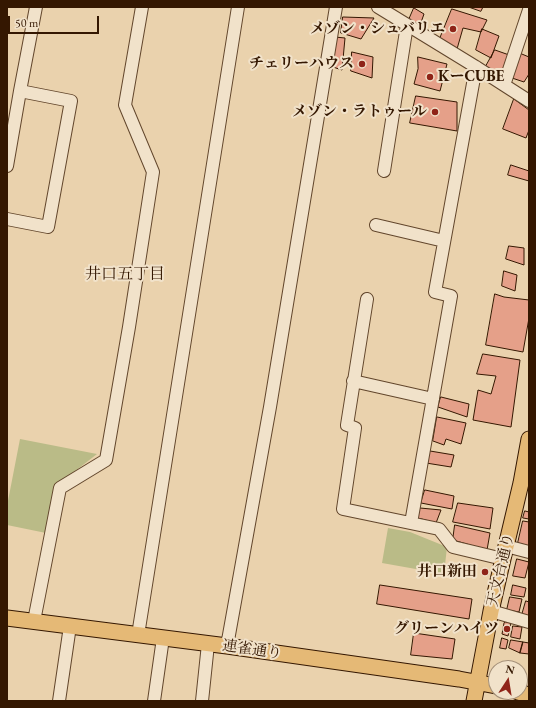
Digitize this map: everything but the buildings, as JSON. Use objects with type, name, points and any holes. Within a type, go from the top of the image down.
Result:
[{"type":"main road","name":"天文台通り","points":[[474,701],[504,552],[525,484],[529,439]]},
{"type":"main road","name":"連雀通り","points":[[7,618],[227,646],[443,676],[488,684]]},
{"type":"street","points":[[7,166],[36,7]]},
{"type":"street","points":[[34,621],[60,488],[106,460],[129,327],[153,172],[125,105],[142,7]]},
{"type":"street","points":[[138,635],[238,7]]},
{"type":"street","points":[[227,646],[270,407],[336,7]]},
{"type":"street","points":[[380,8],[529,101]]},
{"type":"street","points":[[504,85],[529,10]]},
{"type":"street","points":[[384,171],[407,25]]},
{"type":"street","points":[[411,523],[451,296],[435,292],[476,67]]},
{"type":"street","points":[[7,219],[48,228],[71,100],[20,91]]},
{"type":"street","points":[[376,225],[444,241]]},
{"type":"street","points":[[367,299],[347,425],[354,428],[343,509],[439,529],[453,547],[504,552],[529,552]]},
{"type":"street","points":[[353,381],[433,399]]},
{"type":"street","points":[[492,612],[529,622]]},
{"type":"street","points":[[59,701],[70,626]]},
{"type":"street","points":[[154,701],[163,638]]},
{"type":"street","points":[[202,701],[208,644]]},
{"type":"green space","points":[[20,439],[97,454],[56,486],[46,533],[7,525],[7,506]]},
{"type":"green space","points":[[388,528],[410,532],[447,547],[444,574],[382,563]]},
{"type":"place","name":"メゾン・シュバリエ","points":[[453,29]]},
{"type":"place","name":"チェリーハウス","points":[[362,64]]},
{"type":"place","name":"KーCUBE","points":[[430,77]]},
{"type":"place","name":"メゾン・ラトゥール","points":[[435,112]]},
{"type":"place","name":"井口新田","points":[[485,572]]},
{"type":"place","name":"グリーンハイツ","points":[[507,629]]},
{"type":"district","name":"井口五丁目","points":[[125,275]]}]
